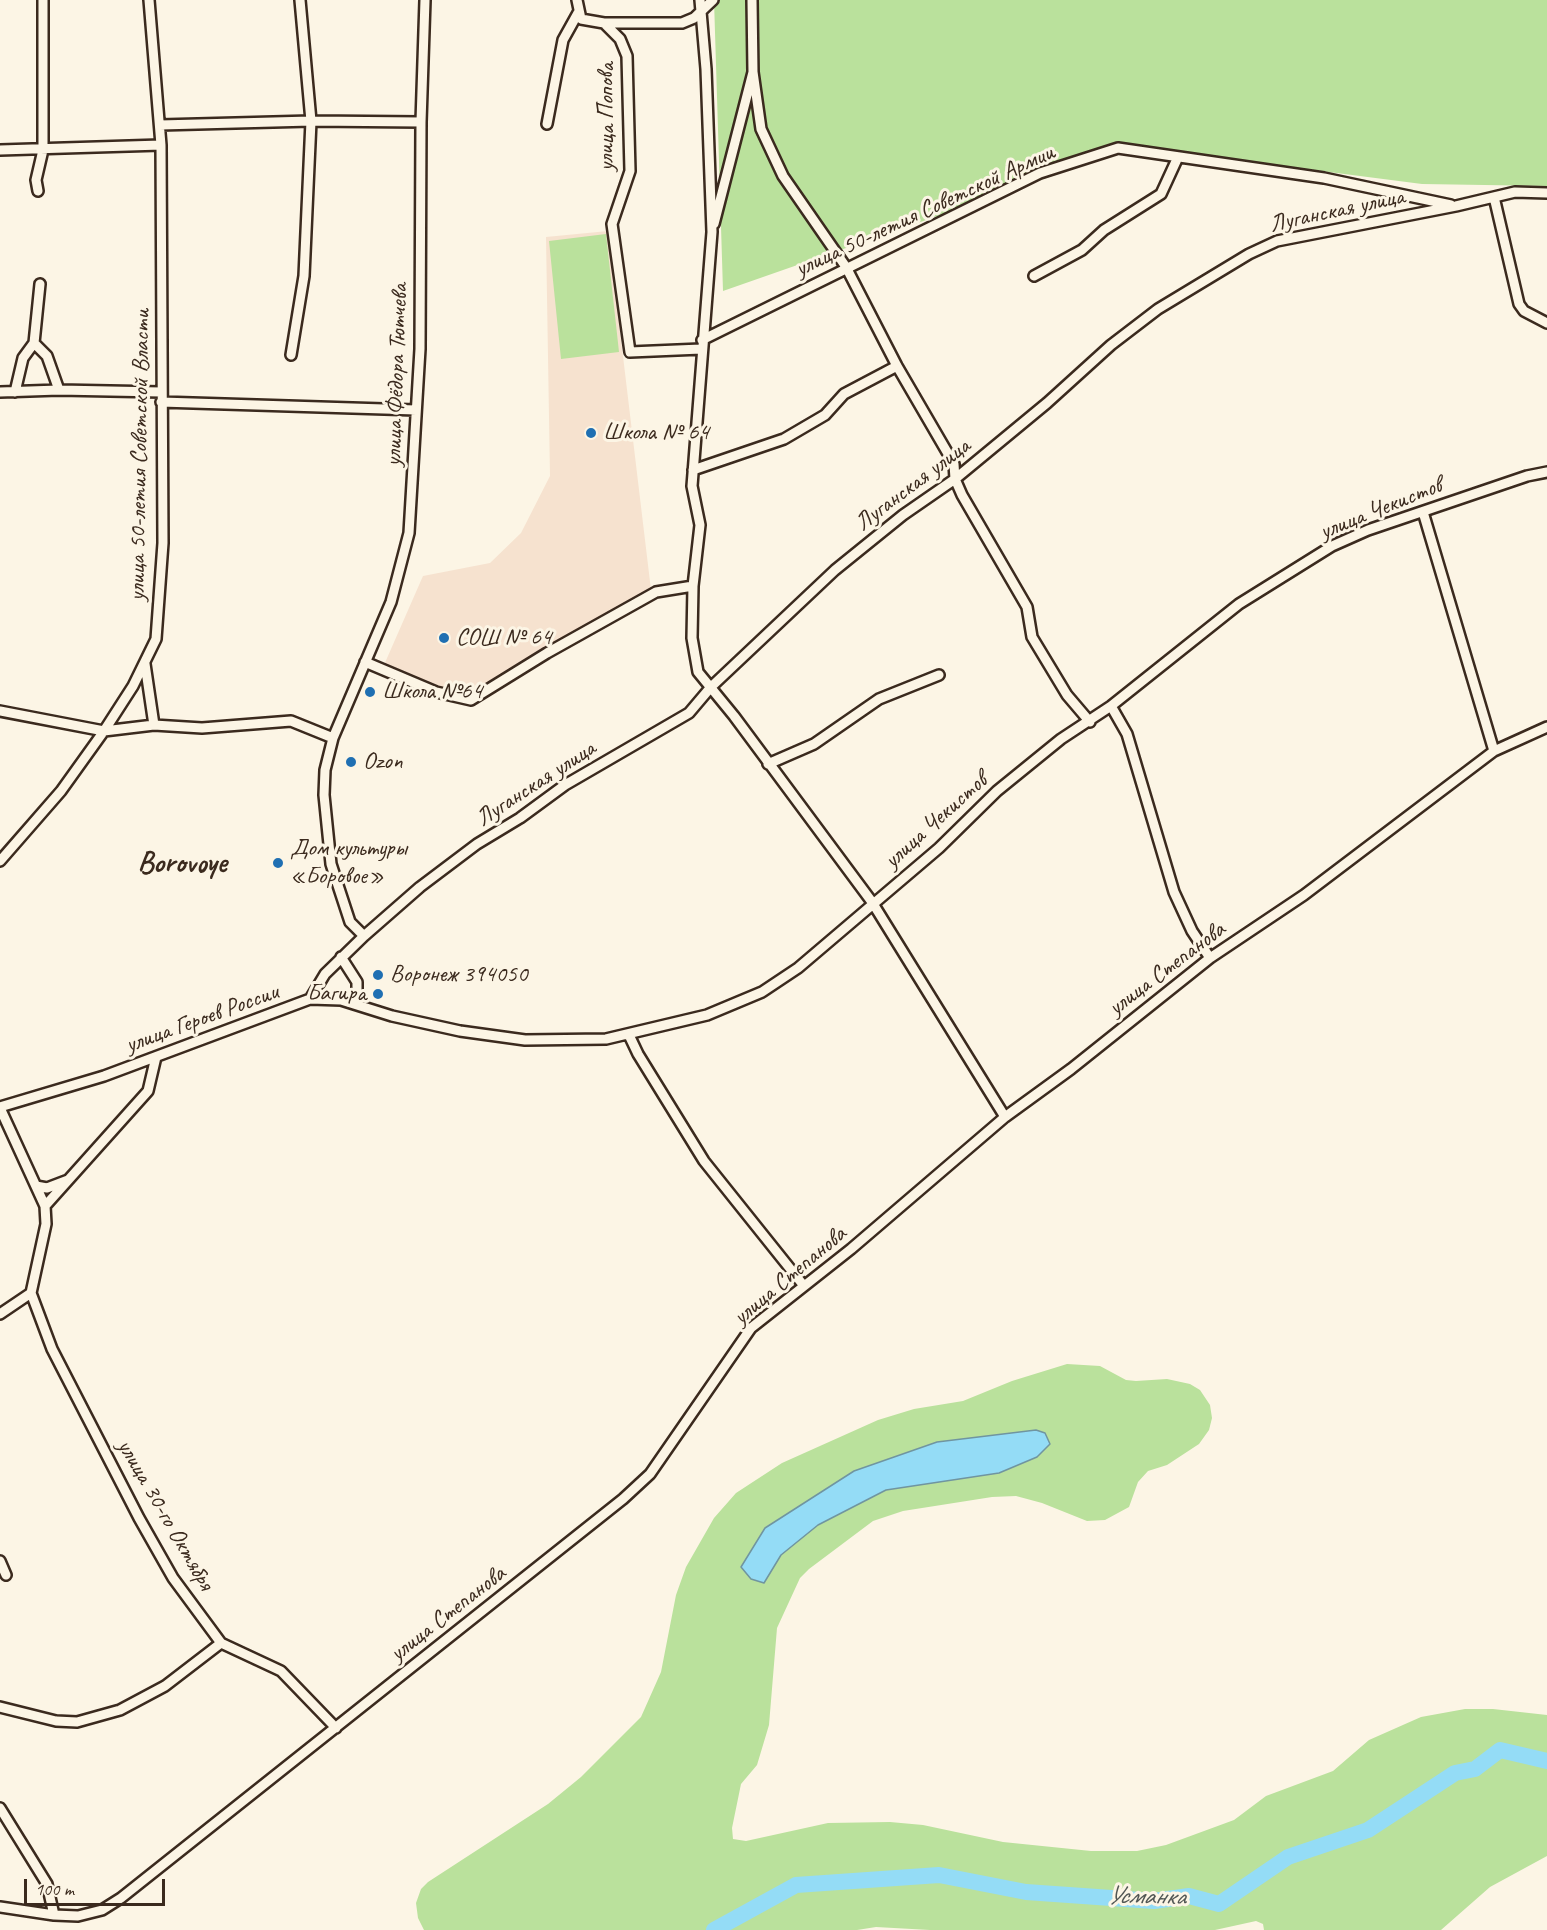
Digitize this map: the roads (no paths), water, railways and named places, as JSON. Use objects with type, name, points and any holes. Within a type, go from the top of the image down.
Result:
[{"type":"street","points":[[38,191],[36,180],[43,150],[43,0]]},
{"type":"street","name":"улица 50-летия Советской Власти","points":[[0,861],[61,791],[104,731],[145,664],[156,639],[163,543],[161,145],[149,0]]},
{"type":"street","points":[[291,355],[304,276],[311,121],[300,0]]},
{"type":"street","name":"улица Фёдора Тютчева","points":[[333,738],[392,602],[409,533],[420,349],[421,122],[425,0]]},
{"type":"street","points":[[547,124],[563,39],[578,14],[577,0]]},
{"type":"street","points":[[578,14],[586,22],[682,23],[694,18],[700,5],[713,0]]},
{"type":"street","points":[[752,0],[753,72],[761,129],[779,168],[846,267],[897,366],[954,464],[955,479],[962,495],[1027,607],[1032,637],[1067,695],[1089,722]]},
{"type":"street","points":[[700,5],[706,69],[712,232],[701,344],[692,486],[700,525],[693,586],[692,638],[698,672],[872,902],[1005,1117]]},
{"type":"street","name":"улица Попова","points":[[604,23],[620,39],[627,56],[630,171],[612,224],[630,352],[701,344]]},
{"type":"street","points":[[712,232],[753,72]]},
{"type":"street","points":[[160,125],[311,121],[421,122]]},
{"type":"street","points":[[0,150],[161,145]]},
{"type":"street","name":"улица 50-летия Советской Армии","points":[[701,344],[846,267],[1040,173],[1118,148],[1324,177],[1456,206]]},
{"type":"street","points":[[1034,276],[1082,250],[1104,230],[1161,194],[1178,157]]},
{"type":"street","name":"Луганская улица","points":[[364,936],[420,887],[477,844],[520,818],[565,785],[688,713],[711,687],[835,570],[903,515],[955,479],[1047,403],[1111,345],[1158,309],[1249,254],[1277,241],[1456,206],[1515,192],[1547,193]]},
{"type":"street","points":[[1494,197],[1519,304],[1524,311],[1547,323]]},
{"type":"street","points":[[15,392],[22,358],[34,343],[40,284]]},
{"type":"street","points":[[34,343],[46,356],[59,390]]},
{"type":"street","points":[[693,470],[784,439],[825,415],[844,394],[897,366]]},
{"type":"street","points":[[0,392],[59,390],[416,410]]},
{"type":"street","name":"улица Чекистов","points":[[310,999],[341,1000],[392,1016],[460,1031],[525,1040],[565,1042],[606,1040],[629,1035],[707,1015],[762,992],[798,968],[872,902],[939,848],[997,791],[1061,739],[1111,706],[1239,603],[1332,546],[1368,530],[1527,476],[1547,472]]},
{"type":"street","points":[[1423,512],[1494,751]]},
{"type":"street","points":[[365,662],[436,692],[471,700],[547,653],[656,592],[693,586]]},
{"type":"street","points":[[145,664],[154,725]]},
{"type":"street","points":[[768,764],[814,744],[879,699],[939,675]]},
{"type":"street","points":[[1111,706],[1126,734],[1174,892],[1192,932],[1210,958]]},
{"type":"street","points":[[0,711],[104,731],[154,725],[202,728],[291,721],[333,738],[325,770],[324,795],[331,864],[350,922],[364,936]]},
{"type":"street","name":"улица Степанова","points":[[0,1907],[54,1916],[78,1916],[102,1910],[121,1898],[596,1522],[650,1474],[751,1328],[1005,1117],[1071,1069],[1210,958],[1305,895],[1494,751],[1547,727]]},
{"type":"street","name":"улица Героев России","points":[[0,1108],[156,1057],[310,999],[325,974],[364,936]]},
{"type":"street","points":[[341,957],[357,982],[357,1004]]},
{"type":"street","points":[[629,1035],[638,1054],[704,1161],[804,1286]]},
{"type":"street","points":[[45,1206],[148,1091],[156,1057]]},
{"type":"street","points":[[0,1108],[45,1206],[46,1224],[31,1293],[0,1314]]},
{"type":"street","points":[[36,1186],[56,1186],[72,1178]]},
{"type":"street","name":"улица 30-го Октября","points":[[31,1293],[52,1348],[139,1518],[173,1578],[222,1643]]},
{"type":"street","points":[[0,1561],[6,1575]]},
{"type":"street","points":[[0,1707],[57,1721],[76,1722],[120,1710],[165,1686],[222,1643],[281,1671],[336,1728]]},
{"type":"street","points":[[0,1808],[47,1884],[54,1916]]},
{"type":"water","points":[[1036,1430],[1045,1433],[1050,1444],[1037,1457],[999,1473],[886,1490],[818,1525],[781,1555],[764,1583],[751,1579],[741,1567],[765,1528],[854,1471],[937,1442]]},
{"type":"waterway","name":"Усманка","points":[[714,1930],[796,1885],[939,1875],[1026,1892],[1154,1901],[1189,1896],[1219,1904],[1288,1857],[1368,1830],[1455,1773],[1475,1769],[1500,1750],[1547,1761]]},
{"type":"place","name":"Школа № 64","points":[[591,433]]},
{"type":"place","name":"СОШ № 64","points":[[444,638]]},
{"type":"place","name":"Школа №64","points":[[370,692]]},
{"type":"place","name":"Ozon","points":[[351,762]]},
{"type":"place","name":"Дом культуры «Боровое»","points":[[278,863]]},
{"type":"place","name":"Воронеж 394050","points":[[378,975]]},
{"type":"place","name":"Багира","points":[[378,994]]},
{"type":"district","name":"Borovoye","points":[[182,864]]}]
